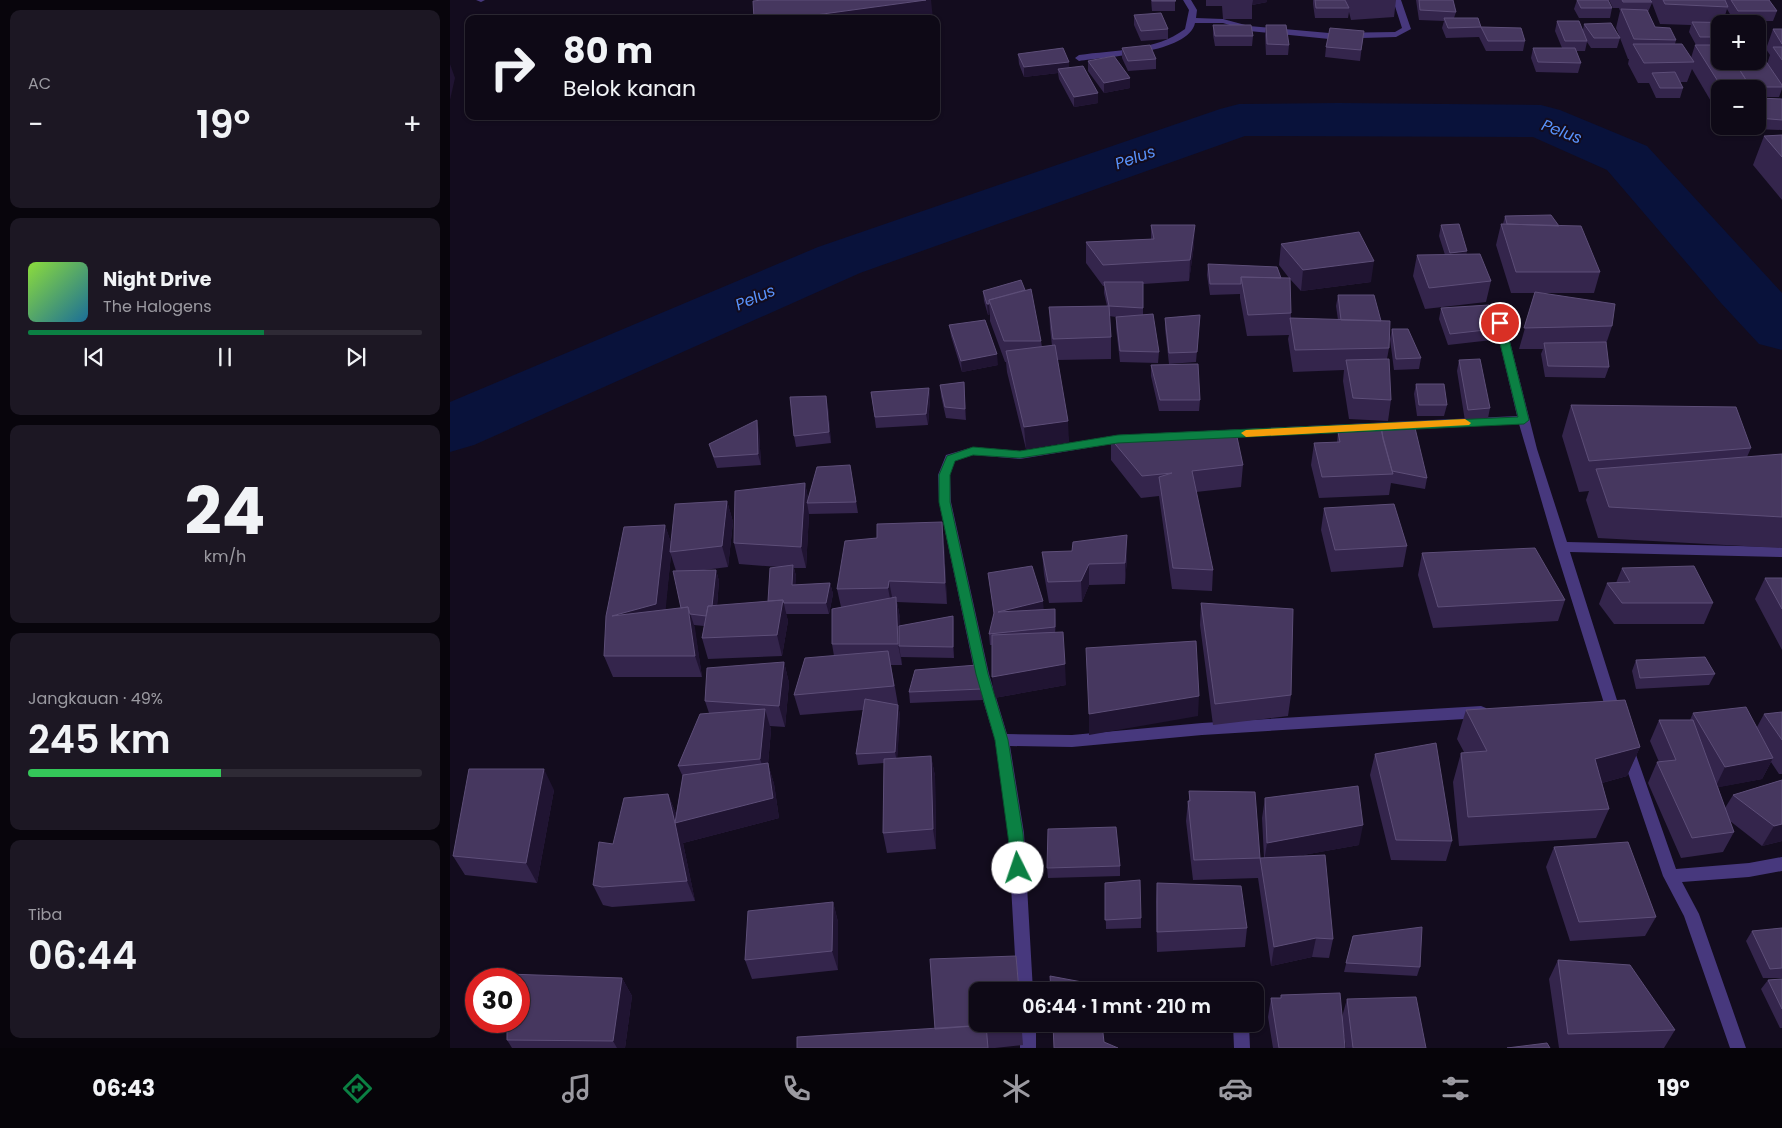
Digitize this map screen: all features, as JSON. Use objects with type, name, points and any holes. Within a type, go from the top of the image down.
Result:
[{"type":"street","points":[[1079,58],[1160,45],[1184,35],[1189,30],[1192,7],[1187,0]]},
{"type":"street","points":[[1190,20],[1223,21],[1257,29],[1328,36],[1396,34],[1407,29],[1397,0]]},
{"type":"street","points":[[1496,306],[1524,420],[1606,704],[1622,735],[1671,876],[1691,914],[1738,1048]]},
{"type":"street","points":[[1024,982],[1016,834],[1002,740],[982,674],[945,502],[944,475],[950,458],[973,451],[1020,455],[1118,439],[1524,420]]},
{"type":"street","points":[[1561,547],[1782,552]]},
{"type":"street","points":[[1002,740],[1072,741],[1202,729],[1491,712]]},
{"type":"street","points":[[1671,876],[1749,870],[1782,864]]},
{"type":"street","points":[[1028,1032],[1028,1048]]},
{"type":"street","points":[[1241,1032],[1242,1048]]},
{"type":"building","points":[[926,0],[815,15],[754,15],[753,1]]},
{"type":"building","points":[[1175,0],[1176,1],[1152,1]]},
{"type":"building","points":[[1315,0],[1345,0],[1349,8],[1316,8]]},
{"type":"building","points":[[1419,0],[1453,0],[1456,12],[1420,10]]},
{"type":"building","points":[[1577,0],[1608,0],[1612,8],[1581,8]]},
{"type":"building","points":[[1622,0],[1650,0],[1652,2],[1623,2]]},
{"type":"building","points":[[1663,0],[1725,0],[1728,7],[1665,4]]},
{"type":"building","points":[[1731,0],[1769,0],[1777,11],[1738,11]]},
{"type":"building","points":[[1621,9],[1647,10],[1655,27],[1670,28],[1676,40],[1634,39]]},
{"type":"building","points":[[1161,13],[1168,29],[1141,31],[1134,15]]},
{"type":"building","points":[[1444,18],[1478,18],[1481,27],[1448,28]]},
{"type":"building","points":[[1557,21],[1579,21],[1587,41],[1565,41]]},
{"type":"building","points":[[1692,22],[1711,22],[1711,37],[1700,37]]},
{"type":"building","points":[[1611,23],[1620,38],[1594,38],[1584,24]]},
{"type":"building","points":[[1213,25],[1251,25],[1253,36],[1215,36]]},
{"type":"building","points":[[1266,25],[1286,25],[1289,45],[1267,44]]},
{"type":"building","points":[[1481,27],[1521,28],[1525,41],[1488,41]]},
{"type":"building","points":[[1330,28],[1364,31],[1361,50],[1326,47]]},
{"type":"building","points":[[1773,29],[1782,29],[1782,44]]},
{"type":"building","points":[[1633,44],[1682,44],[1694,62],[1644,63]]},
{"type":"building","points":[[1150,45],[1156,59],[1128,61],[1122,48]]},
{"type":"building","points":[[1695,45],[1711,45],[1711,70],[1740,70],[1746,80],[1717,80]]},
{"type":"building","points":[[1773,47],[1782,47],[1782,60]]},
{"type":"building","points":[[1063,48],[1069,62],[1024,67],[1018,54]]},
{"type":"building","points":[[1533,48],[1575,48],[1581,63],[1538,62]]},
{"type":"building","points":[[1114,56],[1130,78],[1104,83],[1088,61]]},
{"type":"building","points":[[1766,61],[1782,87],[1766,87],[1766,80],[1746,80],[1740,70],[1766,70]]},
{"type":"building","points":[[1083,66],[1098,93],[1074,97],[1058,69]]},
{"type":"building","points":[[1675,72],[1683,88],[1660,88],[1652,73]]},
{"type":"building","points":[[1766,98],[1782,99],[1782,120],[1766,119]]},
{"type":"building","points":[[1782,135],[1782,157],[1764,136]]},
{"type":"building","points":[[1551,215],[1559,226],[1507,224],[1505,216]]},
{"type":"building","points":[[1459,224],[1467,251],[1450,253],[1441,225]]},
{"type":"building","points":[[1501,224],[1581,226],[1600,272],[1516,272]]},
{"type":"building","points":[[1151,225],[1195,225],[1190,260],[1103,265],[1086,242],[1154,239]]},
{"type":"building","points":[[1359,232],[1374,261],[1303,270],[1281,244]]},
{"type":"building","points":[[1480,254],[1491,281],[1429,288],[1417,255]]},
{"type":"building","points":[[1208,264],[1277,267],[1281,278],[1241,277],[1241,284],[1210,284]]},
{"type":"building","points":[[1241,277],[1290,278],[1291,313],[1248,315]]},
{"type":"building","points":[[1021,280],[1025,290],[989,300],[989,304],[987,304],[983,291]]},
{"type":"building","points":[[1104,282],[1143,282],[1143,308],[1109,306]]},
{"type":"building","points":[[1031,289],[1041,341],[1004,341],[989,300]]},
{"type":"building","points":[[1535,292],[1615,304],[1612,326],[1524,328]]},
{"type":"building","points":[[1338,295],[1374,295],[1381,321],[1341,320]]},
{"type":"building","points":[[1489,305],[1494,329],[1450,334],[1441,308]]},
{"type":"building","points":[[1109,306],[1111,337],[1053,339],[1049,307]]},
{"type":"building","points":[[1153,314],[1159,352],[1120,351],[1116,317]]},
{"type":"building","points":[[1200,315],[1197,352],[1169,353],[1165,318]]},
{"type":"building","points":[[1290,318],[1390,321],[1389,348],[1295,350]]},
{"type":"building","points":[[985,320],[997,354],[961,361],[949,325]]},
{"type":"building","points":[[1392,329],[1408,329],[1421,358],[1396,359]]},
{"type":"building","points":[[1606,342],[1609,367],[1548,366],[1544,343]]},
{"type":"building","points":[[1055,345],[1068,421],[1024,427],[1006,351]]},
{"type":"building","points":[[1389,359],[1391,400],[1353,398],[1346,360]]},
{"type":"building","points":[[1480,359],[1490,408],[1468,410],[1459,360]]},
{"type":"building","points":[[1198,364],[1200,400],[1160,400],[1151,365]]},
{"type":"building","points":[[964,382],[965,409],[945,407],[940,385]]},
{"type":"building","points":[[1416,384],[1444,384],[1447,405],[1419,405]]},
{"type":"building","points":[[929,388],[926,414],[875,417],[871,392]]},
{"type":"building","points":[[826,396],[829,432],[794,436],[790,397]]},
{"type":"building","points":[[1571,405],[1736,407],[1751,448],[1589,461]]},
{"type":"building","points":[[757,420],[758,454],[714,457],[709,444]]},
{"type":"building","points":[[1415,428],[1427,478],[1392,471],[1383,439],[1382,430]]},
{"type":"building","points":[[1381,430],[1393,474],[1322,477],[1314,443],[1340,442],[1338,432]]},
{"type":"building","points":[[1237,437],[1243,465],[1192,471],[1213,570],[1173,568],[1159,477],[1172,473],[1142,476],[1111,439]]},
{"type":"building","points":[[1782,454],[1782,517],[1609,507],[1596,469]]},
{"type":"building","points":[[850,465],[856,502],[807,503],[817,467]]},
{"type":"building","points":[[805,483],[801,547],[734,543],[735,491]]},
{"type":"building","points":[[727,501],[722,546],[670,552],[675,504]]},
{"type":"building","points":[[1394,504],[1407,546],[1335,550],[1324,508]]},
{"type":"building","points":[[942,522],[945,583],[889,581],[888,588],[837,589],[845,541],[877,538],[877,524]]},
{"type":"building","points":[[665,525],[656,604],[612,616],[688,607],[695,656],[604,656],[606,616],[624,527]]},
{"type":"building","points":[[1127,535],[1125,563],[1089,564],[1081,581],[1048,582],[1042,552],[1072,551],[1073,542]]},
{"type":"building","points":[[1535,548],[1565,600],[1438,607],[1422,553]]},
{"type":"building","points":[[793,565],[792,585],[830,583],[826,603],[784,603],[783,600],[768,601],[770,568]]},
{"type":"building","points":[[1032,566],[1043,601],[998,612],[1055,609],[1055,627],[989,634],[994,613],[988,573]]},
{"type":"building","points":[[1694,566],[1713,603],[1622,603],[1607,583],[1630,582],[1622,568]]},
{"type":"building","points":[[716,570],[712,606],[708,606],[706,616],[690,614],[688,607],[681,608],[673,571]]},
{"type":"building","points":[[1765,578],[1782,578],[1782,609]]},
{"type":"building","points":[[896,597],[898,644],[832,644],[832,609]]},
{"type":"building","points":[[783,600],[777,635],[702,638],[708,606]]},
{"type":"building","points":[[1201,603],[1293,609],[1291,695],[1215,704]]},
{"type":"building","points":[[953,616],[953,647],[899,646],[899,626]]},
{"type":"building","points":[[1063,632],[1065,664],[992,677],[992,635]]},
{"type":"building","points":[[1196,641],[1199,696],[1089,714],[1086,648]]},
{"type":"building","points":[[888,651],[894,686],[794,695],[805,658]]},
{"type":"building","points":[[1705,657],[1715,674],[1640,678],[1636,660]]},
{"type":"building","points":[[784,662],[779,706],[705,701],[707,668]]},
{"type":"building","points":[[977,665],[982,689],[909,692],[915,670]]},
{"type":"building","points":[[865,699],[898,705],[895,752],[856,754]]},
{"type":"building","points":[[1625,700],[1640,747],[1595,759],[1609,809],[1468,817],[1461,753],[1487,751],[1466,710]]},
{"type":"building","points":[[1746,707],[1773,758],[1725,767],[1693,713]]},
{"type":"building","points":[[765,709],[760,759],[678,766],[700,714]]},
{"type":"building","points":[[1782,712],[1782,740],[1764,714]]},
{"type":"building","points":[[1659,720],[1693,720],[1734,832],[1692,838],[1657,762],[1676,760]]},
{"type":"building","points":[[1436,743],[1452,841],[1396,840],[1375,754]]},
{"type":"building","points":[[931,756],[933,829],[883,833],[884,759]]},
{"type":"building","points":[[768,763],[773,798],[675,823],[683,775]]},
{"type":"building","points":[[469,769],[544,769],[526,863],[453,856]]},
{"type":"building","points":[[1782,780],[1782,824],[1774,826],[1733,795]]},
{"type":"building","points":[[1358,786],[1363,825],[1267,843],[1265,798]]},
{"type":"building","points":[[1189,791],[1255,792],[1260,858],[1194,860],[1188,801],[1190,801]]},
{"type":"building","points":[[668,794],[687,881],[602,887],[593,885],[599,842],[613,844],[624,798]]},
{"type":"building","points":[[1116,827],[1120,866],[1047,868],[1048,829]]},
{"type":"building","points":[[1628,842],[1656,917],[1579,922],[1554,847]]},
{"type":"building","points":[[1325,855],[1333,939],[1316,938],[1274,947],[1260,858]]},
{"type":"building","points":[[1140,880],[1141,918],[1105,920],[1105,883]]},
{"type":"building","points":[[1157,883],[1241,886],[1247,928],[1157,932]]},
{"type":"building","points":[[833,902],[832,951],[745,960],[748,911]]},
{"type":"building","points":[[1422,927],[1420,967],[1346,963],[1353,936]]},
{"type":"building","points":[[1782,928],[1782,968],[1770,969],[1752,931]]},
{"type":"building","points":[[1016,956],[1018,982],[969,982],[969,1026],[935,1029],[930,959]]},
{"type":"building","points":[[1558,960],[1630,965],[1675,1030],[1568,1034]]},
{"type":"building","points":[[530,975],[622,978],[613,1041],[507,1040],[507,1033],[530,1033]]},
{"type":"building","points":[[1050,976],[1082,982],[1050,982]]},
{"type":"building","points":[[1782,979],[1782,1009],[1768,980]]},
{"type":"building","points":[[1340,993],[1345,1048],[1279,1048],[1271,998],[1281,998],[1281,995]]},
{"type":"building","points":[[1416,997],[1426,1048],[1353,1048],[1347,999]]},
{"type":"building","points":[[969,1026],[969,1032],[987,1032],[988,1048],[797,1048],[797,1037]]},
{"type":"building","points":[[1053,1032],[1103,1032],[1104,1042],[1118,1048],[1054,1048]]},
{"type":"building","points":[[1547,1043],[1550,1048],[1507,1048]]},
{"type":"waterway","name":"Pelus","points":[[450,429],[839,260],[1239,120],[1541,121],[1627,158],[1743,290],[1782,330]]},
{"type":"slow traffic","points":[[1246,433],[1465,423]]},
{"type":"route","points":[[1018,868],[1016,834],[1002,740],[982,674],[945,502],[944,475],[950,458],[973,451],[1020,455],[1118,439],[1524,420],[1500,323]]}]
